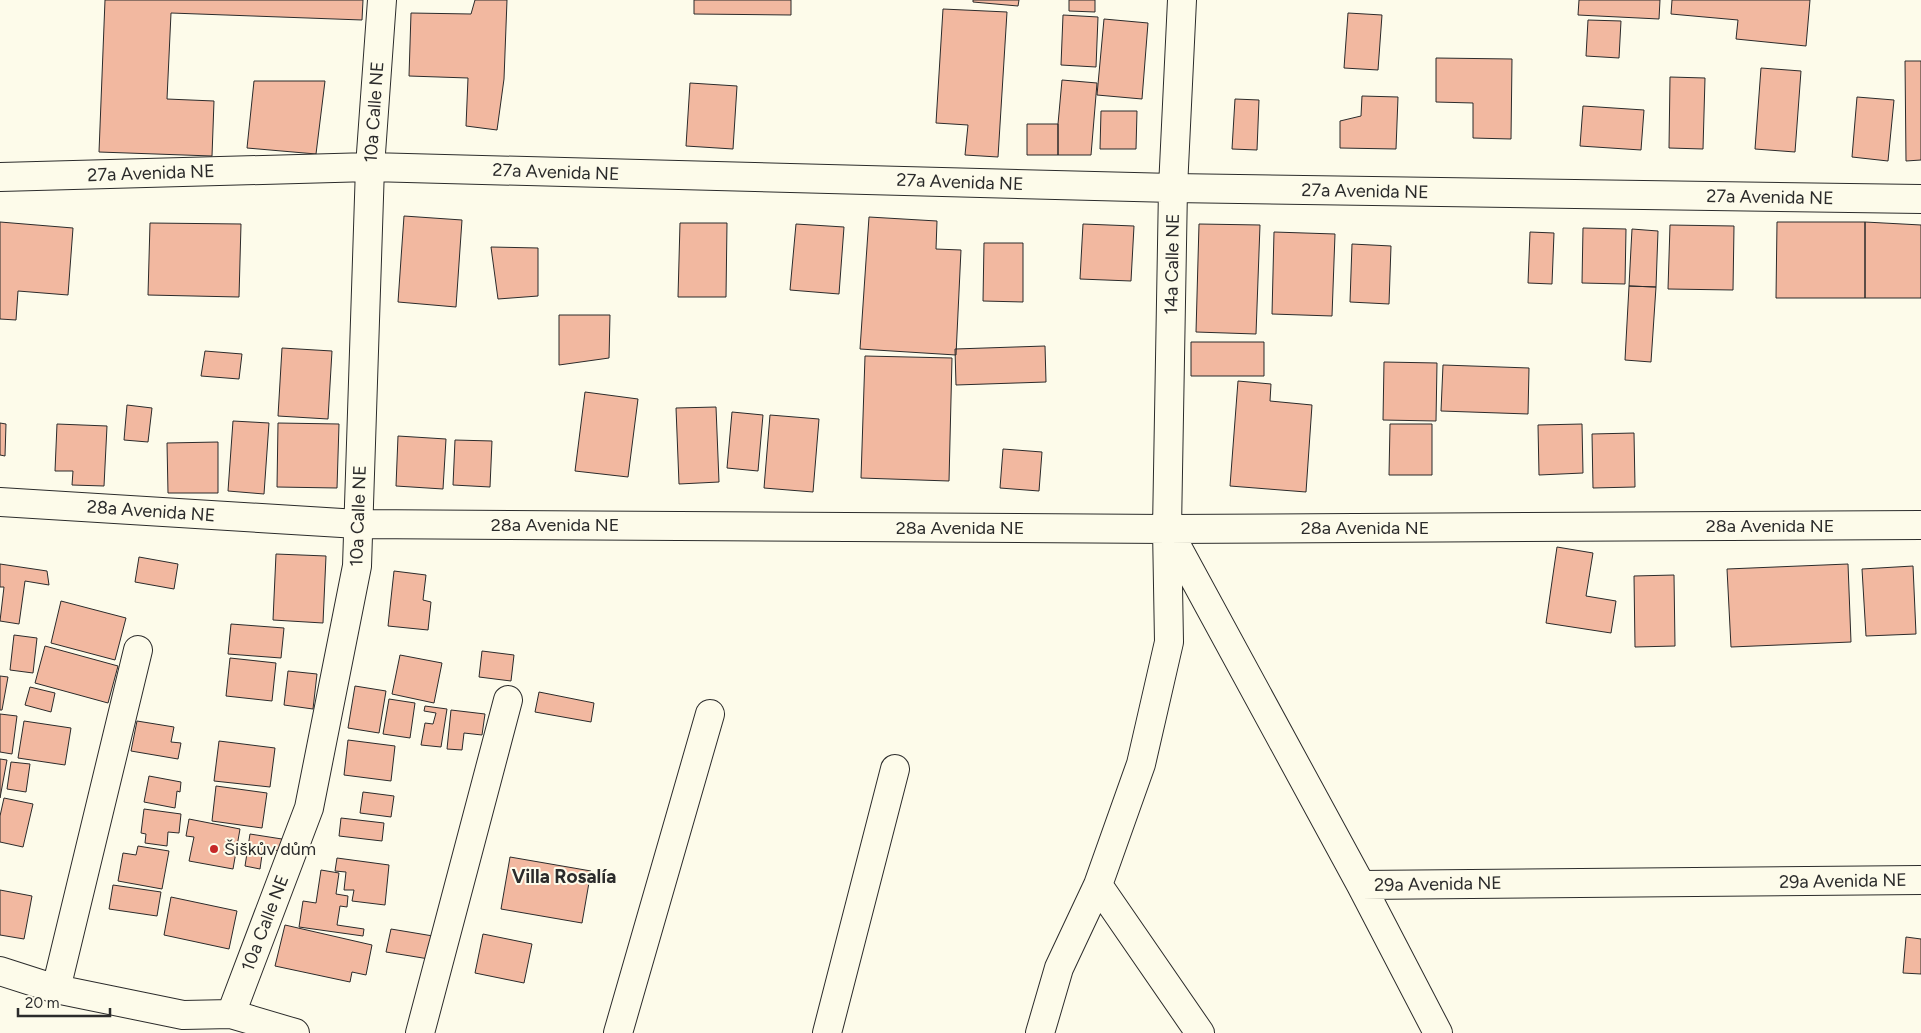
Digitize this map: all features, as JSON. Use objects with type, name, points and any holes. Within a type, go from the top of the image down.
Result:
[{"type":"street","name":"10a Calle NE","points":[[231,1014],[309,808],[358,566],[370,167],[382,0]]},
{"type":"street","name":"14a Calle NE","points":[[1040,1033],[1059,968],[1098,885],[1141,764],[1169,642],[1167,529],[1173,188],[1182,0]]},
{"type":"street","name":"27a Avenida NE","points":[[0,176],[370,167],[1173,188],[1921,199]]},
{"type":"street","name":"28a Avenida NE","points":[[0,502],[358,524],[1167,529],[1921,526]]},
{"type":"street","name":"29a Avenida NE","points":[[1167,529],[1361,885],[1921,880]]},
{"type":"street","points":[[56,989],[138,650]]},
{"type":"street","points":[[420,1033],[508,700]]},
{"type":"street","points":[[618,1033],[710,714]]},
{"type":"street","points":[[827,1033],[895,769]]},
{"type":"street","points":[[1098,885],[1200,1033]]},
{"type":"street","points":[[1361,885],[1438,1033]]},
{"type":"street","points":[[0,971],[56,989],[183,1015],[231,1014],[296,1033]]},
{"type":"building","points":[[105,0],[363,0],[362,20],[171,13],[167,99],[214,101],[212,156],[99,152]]},
{"type":"building","points":[[475,0],[507,0],[504,79],[497,130],[466,126],[468,78],[409,76],[411,13],[471,14]]},
{"type":"building","points":[[694,0],[791,0],[791,15],[694,14]]},
{"type":"building","points":[[973,0],[1019,0],[1018,6],[973,2]]},
{"type":"building","points":[[1069,0],[1095,0],[1095,12],[1069,11]]},
{"type":"building","points":[[1579,0],[1660,0],[1659,19],[1578,15]]},
{"type":"building","points":[[1672,0],[1810,0],[1806,46],[1736,39],[1738,20],[1671,14]]},
{"type":"building","points":[[943,9],[1007,12],[998,157],[965,155],[968,125],[936,123]]},
{"type":"building","points":[[1348,13],[1382,15],[1378,70],[1344,68]]},
{"type":"building","points":[[1063,15],[1098,17],[1096,67],[1061,65]]},
{"type":"building","points":[[1104,19],[1148,23],[1142,99],[1097,95]]},
{"type":"building","points":[[1588,20],[1621,21],[1619,58],[1586,56]]},
{"type":"building","points":[[1436,58],[1512,59],[1511,139],[1473,138],[1473,103],[1436,102]]},
{"type":"building","points":[[1905,61],[1921,61],[1921,160],[1906,161]]},
{"type":"building","points":[[1761,68],[1801,71],[1795,152],[1755,149]]},
{"type":"building","points":[[1670,77],[1705,78],[1703,149],[1669,148]]},
{"type":"building","points":[[1062,80],[1097,83],[1091,155],[1058,155],[1058,124]]},
{"type":"building","points":[[254,81],[325,81],[316,154],[247,148]]},
{"type":"building","points":[[690,83],[737,86],[733,149],[686,146]]},
{"type":"building","points":[[1362,96],[1398,97],[1396,149],[1340,148],[1340,121],[1361,116]]},
{"type":"building","points":[[1857,97],[1894,100],[1888,161],[1852,157]]},
{"type":"building","points":[[1235,99],[1259,100],[1257,150],[1232,149]]},
{"type":"building","points":[[1583,106],[1644,110],[1641,150],[1580,146]]},
{"type":"building","points":[[1101,111],[1137,111],[1136,149],[1100,149]]},
{"type":"building","points":[[1027,124],[1058,124],[1058,155],[1027,155]]},
{"type":"building","points":[[404,216],[462,220],[456,307],[398,302]]},
{"type":"building","points":[[869,217],[937,221],[936,249],[961,250],[956,355],[860,349]]},
{"type":"building","points":[[0,222],[73,228],[68,295],[18,291],[16,320],[0,319]]},
{"type":"building","points":[[1777,222],[1865,222],[1865,298],[1776,298]]},
{"type":"building","points":[[1865,222],[1921,225],[1921,298],[1865,298]]},
{"type":"building","points":[[150,223],[241,224],[239,297],[148,295]]},
{"type":"building","points":[[680,223],[727,223],[726,297],[678,297]]},
{"type":"building","points":[[796,224],[844,227],[839,294],[790,290]]},
{"type":"building","points":[[1083,224],[1134,226],[1131,281],[1080,279]]},
{"type":"building","points":[[1199,224],[1260,225],[1256,334],[1196,332]]},
{"type":"building","points":[[1670,225],[1734,226],[1733,290],[1668,289]]},
{"type":"building","points":[[1583,228],[1626,229],[1625,284],[1582,283]]},
{"type":"building","points":[[1632,229],[1658,231],[1656,287],[1629,286]]},
{"type":"building","points":[[1274,232],[1335,234],[1332,316],[1272,314]]},
{"type":"building","points":[[1530,232],[1554,233],[1552,284],[1528,283]]},
{"type":"building","points":[[984,243],[1023,243],[1023,302],[983,301]]},
{"type":"building","points":[[1352,244],[1391,246],[1389,304],[1350,302]]},
{"type":"building","points":[[491,247],[538,248],[538,296],[498,299]]},
{"type":"building","points":[[1629,286],[1656,287],[1651,362],[1625,360]]},
{"type":"building","points":[[559,315],[610,315],[609,358],[559,365]]},
{"type":"building","points":[[1191,342],[1264,342],[1264,376],[1191,376]]},
{"type":"building","points":[[1045,346],[1046,382],[956,385],[955,349]]},
{"type":"building","points":[[282,348],[332,351],[328,419],[278,416]]},
{"type":"building","points":[[205,351],[242,354],[239,379],[201,376]]},
{"type":"building","points":[[865,356],[952,358],[949,481],[861,478]]},
{"type":"building","points":[[1384,362],[1437,363],[1436,421],[1383,420]]},
{"type":"building","points":[[1443,365],[1529,368],[1528,414],[1441,411]]},
{"type":"building","points":[[1238,381],[1271,384],[1270,401],[1312,405],[1306,492],[1230,486]]},
{"type":"building","points":[[585,392],[638,399],[628,477],[575,471]]},
{"type":"building","points":[[127,405],[152,408],[148,442],[124,440]]},
{"type":"building","points":[[716,407],[719,482],[679,484],[676,408]]},
{"type":"building","points":[[732,412],[763,415],[758,471],[727,468]]},
{"type":"building","points":[[770,415],[819,419],[813,492],[764,488]]},
{"type":"building","points":[[233,421],[269,423],[264,494],[228,491]]},
{"type":"building","points":[[0,423],[6,424],[5,456],[0,455]]},
{"type":"building","points":[[278,423],[339,424],[337,488],[277,487]]},
{"type":"building","points":[[57,424],[107,426],[104,486],[72,485],[73,471],[55,471]]},
{"type":"building","points":[[1390,424],[1432,424],[1432,475],[1389,475]]},
{"type":"building","points":[[1582,424],[1583,473],[1539,475],[1538,425]]},
{"type":"building","points":[[1634,433],[1635,487],[1593,488],[1592,434]]},
{"type":"building","points":[[398,436],[446,439],[443,489],[396,486]]},
{"type":"building","points":[[455,440],[492,441],[490,487],[453,485]]},
{"type":"building","points":[[218,442],[218,493],[168,493],[167,443]]},
{"type":"building","points":[[1003,449],[1042,452],[1039,491],[1000,488]]},
{"type":"building","points":[[1557,547],[1593,553],[1586,596],[1616,601],[1611,633],[1546,623]]},
{"type":"building","points":[[276,554],[326,556],[323,623],[273,620]]},
{"type":"building","points":[[139,557],[178,564],[174,589],[135,582]]},
{"type":"building","points":[[0,564],[47,571],[49,585],[25,581],[19,624],[0,621],[4,587],[0,587]]},
{"type":"building","points":[[1848,564],[1851,642],[1731,647],[1727,569]]},
{"type":"building","points":[[1913,566],[1916,634],[1866,636],[1862,569]]},
{"type":"building","points":[[394,571],[426,575],[423,600],[431,602],[428,630],[388,626]]},
{"type":"building","points":[[1674,575],[1675,646],[1635,647],[1634,576]]},
{"type":"building","points":[[61,601],[126,618],[115,660],[51,643]]},
{"type":"building","points":[[231,624],[284,628],[281,658],[228,654]]},
{"type":"building","points":[[14,635],[37,638],[33,673],[10,670]]},
{"type":"building","points":[[45,646],[118,666],[108,703],[35,683]]},
{"type":"building","points":[[482,651],[514,655],[511,681],[479,677]]},
{"type":"building","points":[[400,655],[442,663],[434,703],[392,694]]},
{"type":"building","points":[[230,658],[276,663],[272,701],[226,696]]},
{"type":"building","points":[[288,671],[317,674],[313,709],[284,705]]},
{"type":"building","points":[[0,676],[8,677],[2,710],[0,710]]},
{"type":"building","points":[[355,686],[386,691],[379,733],[348,728]]},
{"type":"building","points":[[30,687],[55,693],[51,712],[25,705]]},
{"type":"building","points":[[539,692],[594,703],[591,722],[535,712]]},
{"type":"building","points":[[389,699],[415,703],[410,738],[383,734]]},
{"type":"building","points":[[425,706],[447,709],[441,747],[421,745],[425,723],[433,724],[436,713],[424,711]]},
{"type":"building","points":[[451,710],[485,714],[482,735],[464,733],[462,750],[447,749]]},
{"type":"building","points":[[0,714],[17,716],[12,754],[0,752]]},
{"type":"building","points":[[24,721],[71,728],[65,765],[18,758]]},
{"type":"building","points":[[137,721],[174,727],[171,742],[181,743],[178,759],[131,751]]},
{"type":"building","points":[[348,740],[395,746],[391,781],[344,775]]},
{"type":"building","points":[[219,741],[275,748],[270,787],[214,781]]},
{"type":"building","points":[[0,759],[7,760],[0,798]]},
{"type":"building","points":[[11,762],[30,764],[26,792],[7,789]]},
{"type":"building","points":[[149,776],[181,782],[180,792],[177,791],[175,808],[144,802]]},
{"type":"building","points":[[216,786],[267,793],[262,828],[212,821]]},
{"type":"building","points":[[363,792],[394,796],[391,817],[360,813]]},
{"type":"building","points":[[4,798],[33,804],[23,847],[0,842],[0,816]]},
{"type":"building","points":[[144,809],[181,814],[179,833],[168,832],[167,846],[145,843],[146,834],[141,833]]},
{"type":"building","points":[[341,818],[384,823],[382,841],[339,836]]},
{"type":"building","name":"Šiškův dům","points":[[189,819],[240,829],[233,869],[189,861],[194,837],[186,836]]},
{"type":"building","points":[[250,834],[282,839],[280,851],[263,848],[260,869],[245,866]]},
{"type":"building","points":[[138,846],[169,851],[162,889],[118,881],[123,853],[136,855]]},
{"type":"building","points":[[510,857],[591,871],[582,923],[501,909]]},
{"type":"building","points":[[337,858],[389,865],[385,905],[352,901],[354,890],[344,890],[346,872],[335,871]]},
{"type":"building","points":[[321,870],[339,873],[336,894],[348,896],[347,907],[340,906],[337,925],[364,929],[363,936],[299,927],[303,901],[316,903]]},
{"type":"building","points":[[113,885],[161,892],[157,916],[109,909]]},
{"type":"building","points":[[0,890],[32,896],[24,939],[0,935]]},
{"type":"building","points":[[171,897],[237,911],[229,949],[164,935]]},
{"type":"building","points":[[285,925],[372,945],[366,975],[352,972],[350,982],[275,966]]},
{"type":"building","points":[[391,929],[433,936],[429,959],[386,952]]},
{"type":"building","points":[[483,934],[532,944],[524,983],[475,973]]},
{"type":"building","points":[[1906,937],[1921,939],[1921,974],[1903,973]]},
{"type":"place","name":"Šiškův dům","points":[[214,849]]},
{"type":"district","name":"Villa Rosalía","points":[[564,876]]}]
